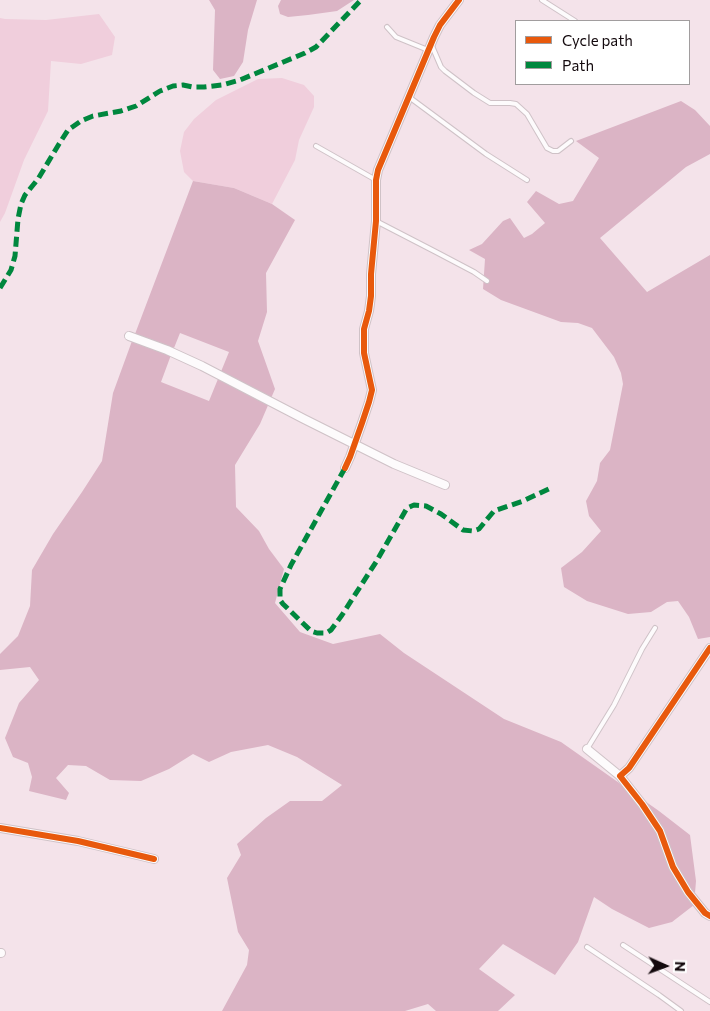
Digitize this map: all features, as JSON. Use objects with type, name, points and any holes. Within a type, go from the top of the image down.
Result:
[{"type":"street","points":[[345,468],[355,444],[372,390],[364,353],[364,329],[371,296],[378,170],[440,25],[459,0]]},
{"type":"street","points":[[129,336],[202,366],[394,464],[445,484]]},
{"type":"street","points":[[620,776],[628,768],[710,648]]},
{"type":"street","points":[[588,749],[620,776],[642,804],[660,831],[673,867],[688,892],[705,913],[710,916]]},
{"type":"street","points":[[0,828],[78,841],[154,859]]},
{"type":"lane","points":[[542,0],[573,20]]},
{"type":"lane","points":[[387,27],[396,37],[430,47],[445,71],[490,103],[516,104],[527,114],[547,148],[553,152],[558,151],[571,141]]},
{"type":"lane","points":[[409,97],[486,154],[526,180]]},
{"type":"lane","points":[[316,146],[376,180]]},
{"type":"lane","points":[[376,221],[474,272],[487,281]]},
{"type":"lane","points":[[588,749],[614,705],[642,648],[655,628]]},
{"type":"lane","points":[[623,945],[710,1002]]},
{"type":"lane","points":[[587,947],[681,1011]]},
{"type":"shaded area","points":[[209,0],[257,0],[248,30],[243,62],[234,76],[220,79],[213,70],[215,10]]},
{"type":"shaded area","points":[[281,0],[354,0],[337,11],[288,17],[280,14],[278,6]]},
{"type":"shaded area","points":[[99,14],[115,37],[112,55],[81,64],[51,61],[48,111],[24,160],[0,222],[0,18],[46,20]]},
{"type":"shaded area","points":[[282,78],[304,85],[314,96],[314,107],[299,140],[295,160],[272,204],[234,188],[193,181],[184,172],[180,151],[184,132],[194,119],[216,100],[258,79]]},
{"type":"shaded area","points":[[681,101],[695,110],[710,126],[710,154],[686,167],[600,238],[647,292],[710,255],[710,637],[698,639],[689,617],[678,601],[667,602],[651,612],[628,614],[587,601],[564,587],[561,568],[582,552],[601,531],[589,516],[586,501],[597,481],[600,463],[610,450],[623,384],[621,373],[614,357],[592,328],[578,323],[561,322],[501,300],[483,289],[485,259],[469,250],[482,244],[503,221],[510,218],[524,238],[545,223],[527,202],[536,191],[559,204],[573,201],[599,158],[576,141]]},
{"type":"shaded area","points":[[193,181],[234,188],[272,204],[295,220],[266,273],[267,312],[258,341],[275,389],[260,424],[235,465],[236,507],[259,531],[269,549],[284,569],[275,603],[300,632],[333,644],[380,634],[404,653],[504,719],[561,742],[690,835],[696,881],[694,905],[672,922],[649,928],[612,909],[594,897],[578,942],[555,975],[503,944],[479,969],[515,995],[498,1011],[436,1011],[428,1004],[405,1011],[222,1011],[247,965],[249,950],[238,932],[227,878],[241,855],[237,844],[266,818],[290,801],[322,801],[342,785],[297,757],[268,745],[231,752],[209,762],[193,754],[169,769],[141,781],[110,780],[86,766],[68,765],[56,778],[69,793],[66,800],[29,791],[32,777],[28,763],[13,757],[5,738],[19,703],[39,680],[30,667],[0,670],[0,654],[18,636],[30,606],[32,570],[53,534],[102,461],[113,393],[132,341],[171,355],[161,382],[209,401],[229,352],[180,333],[174,348],[135,334]]},
{"type":"marked path","points":[[0,288],[11,270],[15,256],[21,204],[68,130],[81,121],[93,116],[136,106],[160,91],[173,86],[204,87],[222,85],[240,80],[305,53],[316,47],[361,0]]},
{"type":"marked path","points":[[345,468],[291,565],[280,589],[280,600],[283,604],[311,631],[317,633],[326,633],[331,630],[342,615],[376,562],[407,508],[414,505],[426,506],[463,530],[473,531],[479,529],[494,511],[523,501],[553,487]]},
{"type":"cycle path","points":[[345,468],[372,390],[364,353],[364,329],[371,296],[378,170],[434,37],[440,25],[459,0]]},
{"type":"cycle path","points":[[710,648],[629,768],[620,776],[660,831],[673,867],[688,892],[705,913],[710,916]]},
{"type":"cycle path","points":[[0,828],[78,841],[154,859]]}]
